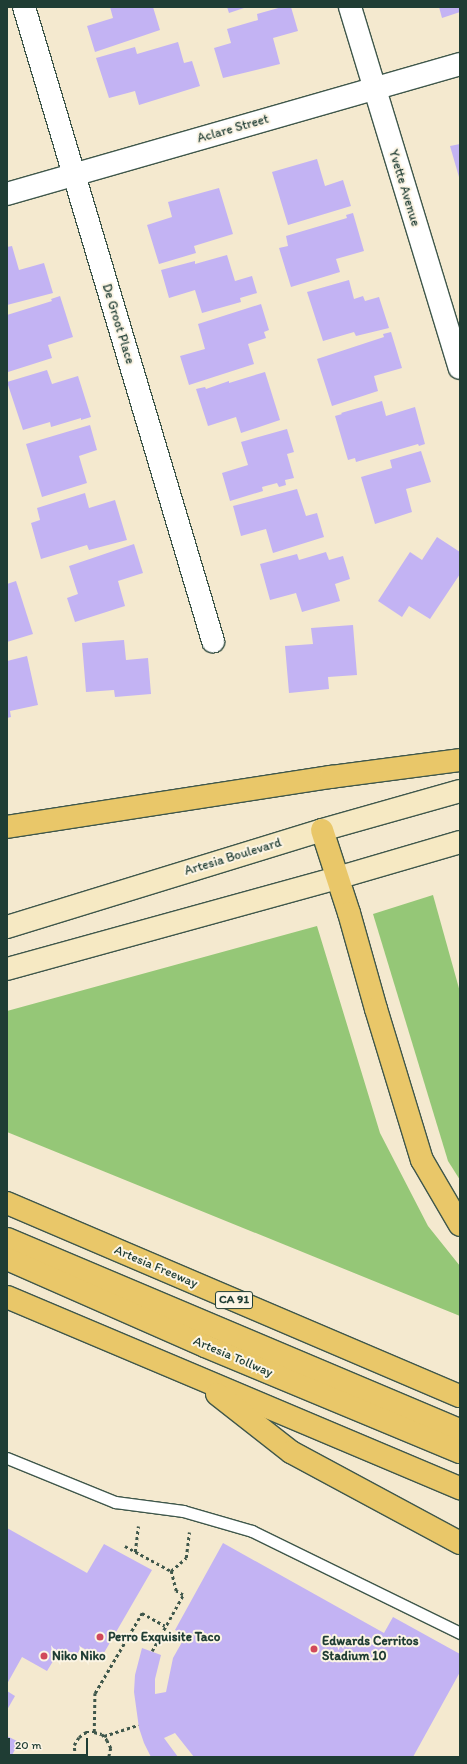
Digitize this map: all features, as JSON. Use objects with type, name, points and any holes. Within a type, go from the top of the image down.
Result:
[{"type":"highway","points":[[7,827],[331,777],[460,760]]},
{"type":"highway","points":[[322,830],[349,913],[376,1010],[422,1160],[460,1225]]},
{"type":"highway","name":"Artesia Freeway","points":[[7,1203],[460,1396]]},
{"type":"highway","name":"Artesia Tollway","points":[[7,1238],[460,1430]]},
{"type":"highway","name":"Artesia Tollway","points":[[7,1259],[102,1299],[205,1346],[460,1452]]},
{"type":"highway","points":[[7,1297],[460,1488]]},
{"type":"highway","points":[[194,1376],[291,1452],[460,1543]]},
{"type":"main road","name":"Artesia Boulevard","points":[[7,926],[322,830],[460,791]]},
{"type":"main road","points":[[7,969],[337,878],[460,842]]},
{"type":"street","name":"De Groot Place","points":[[24,7],[213,641]]},
{"type":"street","name":"Yvette Avenue","points":[[350,7],[460,368]]},
{"type":"street","name":"Aclare Street","points":[[7,194],[460,64]]},
{"type":"lane","points":[[7,1458],[115,1502],[183,1511],[252,1531],[460,1633]]},
{"type":"path","points":[[135,1552],[138,1526]]},
{"type":"path","points":[[171,1571],[186,1558],[189,1530]]},
{"type":"path","points":[[125,1546],[171,1571],[176,1591],[183,1595],[152,1651]]},
{"type":"path","points":[[94,1732],[95,1693],[142,1613],[165,1626]]},
{"type":"path","points":[[104,1736],[138,1725]]},
{"type":"path","points":[[75,1757],[74,1744],[79,1737],[86,1732],[94,1732],[104,1736],[111,1748],[109,1757]]},
{"type":"green space","points":[[433,895],[460,992],[460,1180],[448,1161],[373,914]]},
{"type":"green space","points":[[317,926],[380,1133],[428,1226],[460,1266],[460,1316],[7,1132],[7,1011]]},
{"type":"building","points":[[110,7],[153,7],[160,30],[95,52],[87,26],[113,18]]},
{"type":"building","points":[[227,7],[247,7],[229,13]]},
{"type":"building","points":[[282,7],[291,7],[298,31],[273,38],[280,64],[223,78],[214,48],[231,43],[227,29],[258,20],[257,14]]},
{"type":"building","points":[[439,7],[460,7],[460,12],[442,18]]},
{"type":"building","points":[[178,42],[184,63],[192,61],[200,86],[139,105],[135,91],[109,98],[96,58],[135,47],[137,54]]},
{"type":"building","points":[[460,144],[460,177],[459,177],[450,146]]},
{"type":"building","points":[[317,159],[325,186],[343,180],[351,206],[288,225],[272,172]]},
{"type":"building","points":[[219,188],[233,234],[194,246],[196,253],[159,264],[147,225],[172,217],[168,202]]},
{"type":"building","points":[[353,213],[364,251],[336,259],[340,272],[291,287],[279,248],[288,246],[286,236],[347,218],[346,215]]},
{"type":"building","points":[[12,246],[19,270],[44,263],[53,293],[7,305],[7,247]]},
{"type":"building","points":[[227,255],[235,281],[252,276],[257,293],[240,298],[241,302],[202,313],[195,290],[169,298],[161,270],[195,261],[195,264]]},
{"type":"building","points":[[349,280],[354,299],[363,296],[365,301],[379,297],[389,328],[356,336],[354,332],[323,341],[307,292]]},
{"type":"building","points":[[60,296],[73,337],[48,345],[52,358],[8,372],[7,315],[52,301],[51,299]]},
{"type":"building","points":[[261,304],[269,330],[264,332],[266,338],[248,344],[254,364],[189,385],[180,356],[205,349],[198,324]]},
{"type":"building","points":[[391,332],[402,368],[374,376],[378,391],[332,406],[317,359],[384,337],[383,334]]},
{"type":"building","points":[[47,370],[52,384],[78,376],[91,417],[81,420],[81,418],[51,427],[50,422],[23,430],[7,382]]},
{"type":"building","points":[[265,372],[280,420],[241,433],[236,417],[208,426],[196,389],[205,387],[206,389],[229,381],[229,383]]},
{"type":"building","points":[[382,401],[386,416],[415,407],[425,444],[419,446],[418,444],[356,462],[355,458],[348,460],[335,416]]},
{"type":"building","points":[[90,425],[97,450],[79,456],[87,483],[42,497],[26,444]]},
{"type":"building","points":[[287,429],[294,452],[287,454],[294,478],[285,480],[286,485],[279,487],[277,483],[262,487],[263,491],[230,501],[222,473],[248,465],[241,442]]},
{"type":"building","points":[[421,451],[431,482],[406,489],[412,512],[375,524],[361,477],[392,468],[390,460]]},
{"type":"building","points":[[297,489],[306,516],[317,513],[324,537],[273,553],[266,529],[241,536],[233,506]]},
{"type":"building","points":[[85,493],[89,508],[115,500],[127,540],[89,550],[87,545],[41,559],[31,523],[40,520],[37,508]]},
{"type":"building","points":[[437,537],[460,552],[460,574],[430,619],[409,606],[402,617],[378,601],[410,552],[422,560]]},
{"type":"building","points":[[134,544],[143,573],[118,581],[125,606],[75,622],[67,598],[78,594],[69,566]]},
{"type":"building","points":[[326,552],[329,560],[343,556],[350,579],[335,584],[340,601],[302,612],[296,593],[270,600],[260,564],[297,554],[299,560]]},
{"type":"building","points":[[16,581],[33,634],[7,642],[7,584]]},
{"type":"building","points":[[353,625],[357,675],[328,677],[329,689],[289,693],[285,646],[313,644],[311,628]]},
{"type":"building","points":[[124,640],[126,660],[148,658],[151,694],[115,697],[114,690],[86,692],[82,643]]},
{"type":"building","points":[[27,656],[38,705],[10,711],[11,717],[7,718],[7,661]]},
{"type":"building","points":[[7,1528],[87,1573],[104,1544],[152,1570],[101,1658],[81,1647],[73,1662],[58,1653],[47,1671],[22,1657],[7,1684]]},
{"type":"building","name":"Edwards Cerritos Stadium 10","points":[[223,1543],[384,1633],[393,1617],[460,1654],[460,1672],[413,1757],[194,1757],[175,1733],[164,1738],[178,1757],[151,1757],[139,1728],[134,1692],[135,1675],[142,1648],[161,1655],[155,1679],[155,1694],[166,1692],[173,1658],[186,1635],[175,1630]]},
{"type":"building","points":[[7,1691],[15,1696],[7,1710]]},
{"type":"building","points":[[7,1736],[19,1742],[11,1757],[7,1757]]},
{"type":"place","name":"Perro Exquisite Taco","points":[[100,1637]]},
{"type":"place","name":"Edwards Cerritos Stadium 10","points":[[314,1649]]},
{"type":"place","name":"Niko Niko","points":[[44,1656]]}]
